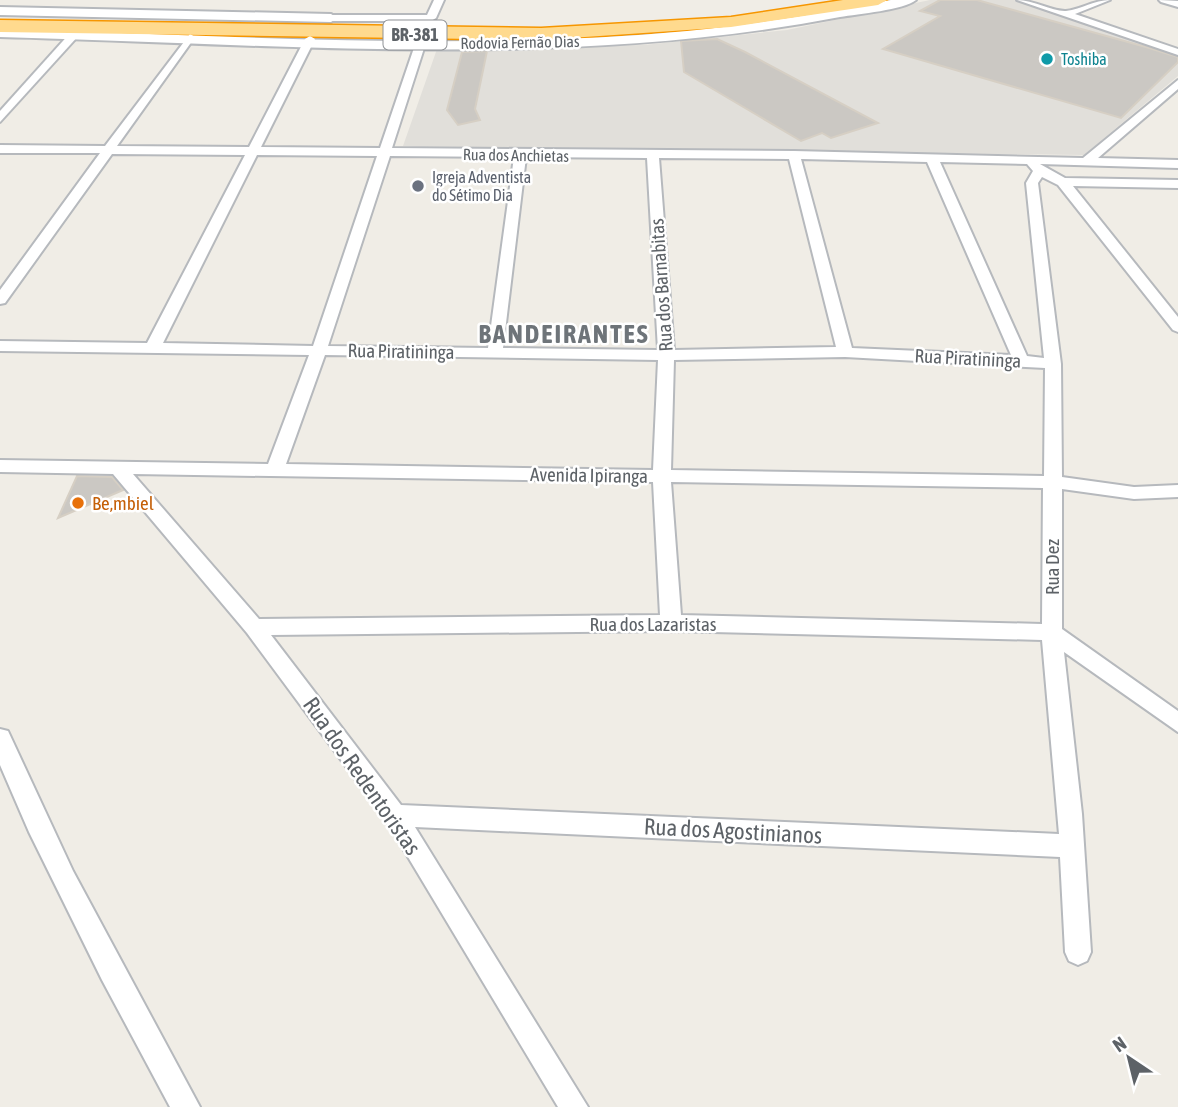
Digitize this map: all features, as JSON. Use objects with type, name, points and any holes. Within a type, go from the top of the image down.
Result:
[{"type":"highway","name":"Rodovia Fernão Dias","points":[[0,26],[541,34],[731,22],[878,0]]},
{"type":"highway","name":"Rodovia Fernão Dias","points":[[0,16],[434,21],[635,20],[818,1]]},
{"type":"highway","name":"BR-381","points":[[334,13],[434,21]]},
{"type":"street","points":[[434,21],[439,0]]},
{"type":"street","name":"Rodovia Fernão Dias","points":[[0,33],[421,42],[580,41],[708,32],[831,16],[910,0]]},
{"type":"street","points":[[1022,0],[1178,52]]},
{"type":"street","points":[[1064,15],[1105,0]]},
{"type":"street","points":[[1164,0],[1178,4]]},
{"type":"street","name":"BR-381","points":[[0,10],[334,13]]},
{"type":"street","points":[[0,118],[75,34]]},
{"type":"street","points":[[0,300],[111,150],[190,37]]},
{"type":"street","points":[[152,349],[251,149],[310,39]]},
{"type":"street","points":[[275,470],[319,350],[421,42]]},
{"type":"street","points":[[1085,163],[1178,83]]},
{"type":"street","name":"Rua dos Anchietas","points":[[0,149],[251,149],[932,159],[1034,172],[1085,163],[1178,164]]},
{"type":"street","points":[[495,352],[520,155]]},
{"type":"street","name":"Rua dos Barnabitas","points":[[653,156],[666,355],[662,476],[671,623]]},
{"type":"street","points":[[794,156],[845,352]]},
{"type":"street","points":[[932,159],[1021,360]]},
{"type":"street","points":[[1034,172],[1062,182],[1178,184]]},
{"type":"street","name":"Rua Dez","points":[[1034,172],[1053,365],[1052,632],[1078,952]]},
{"type":"street","points":[[1062,182],[1178,327]]},
{"type":"street","name":"Rua Piratininga","points":[[0,346],[666,355],[845,352],[1021,360],[1053,365]]},
{"type":"street","name":"Avenida Ipiranga","points":[[0,466],[1051,482],[1134,493],[1178,491]]},
{"type":"street","name":"Rua dos Redentoristas","points":[[118,468],[254,626],[395,815],[574,1107]]},
{"type":"street","points":[[1134,493],[1178,501]]},
{"type":"street","name":"Rua dos Lazaristas","points":[[254,626],[671,623],[1052,632]]},
{"type":"street","points":[[1052,632],[1178,723]]},
{"type":"street","points":[[0,738],[6,772],[31,814],[134,1015],[186,1107]]},
{"type":"street","name":"Rua dos Agostinianos","points":[[395,815],[1071,846]]},
{"type":"shaded area","points":[[930,0],[1014,0],[1178,55],[1178,76],[1084,155],[403,146],[437,49],[644,45],[787,30]]},
{"type":"building","name":"Toshiba","points":[[940,0],[977,0],[1146,47],[1178,57],[1178,62],[1121,118],[883,49],[940,16],[920,11]]},
{"type":"building","points":[[717,39],[878,123],[831,138],[822,133],[801,141],[684,72],[681,41]]},
{"type":"building","points":[[487,51],[475,109],[480,120],[458,125],[447,110],[462,52]]},
{"type":"building","name":"Be,mbiel","points":[[77,476],[112,477],[123,490],[58,518]]},
{"type":"place","name":"Toshiba","points":[[1047,59]]},
{"type":"place","name":"Igreja Adventista do Sétimo Dia","points":[[418,186]]},
{"type":"place","name":"Be,mbiel","points":[[78,503]]},
{"type":"district","name":"BANDEIRANTES","points":[[564,334]]}]
